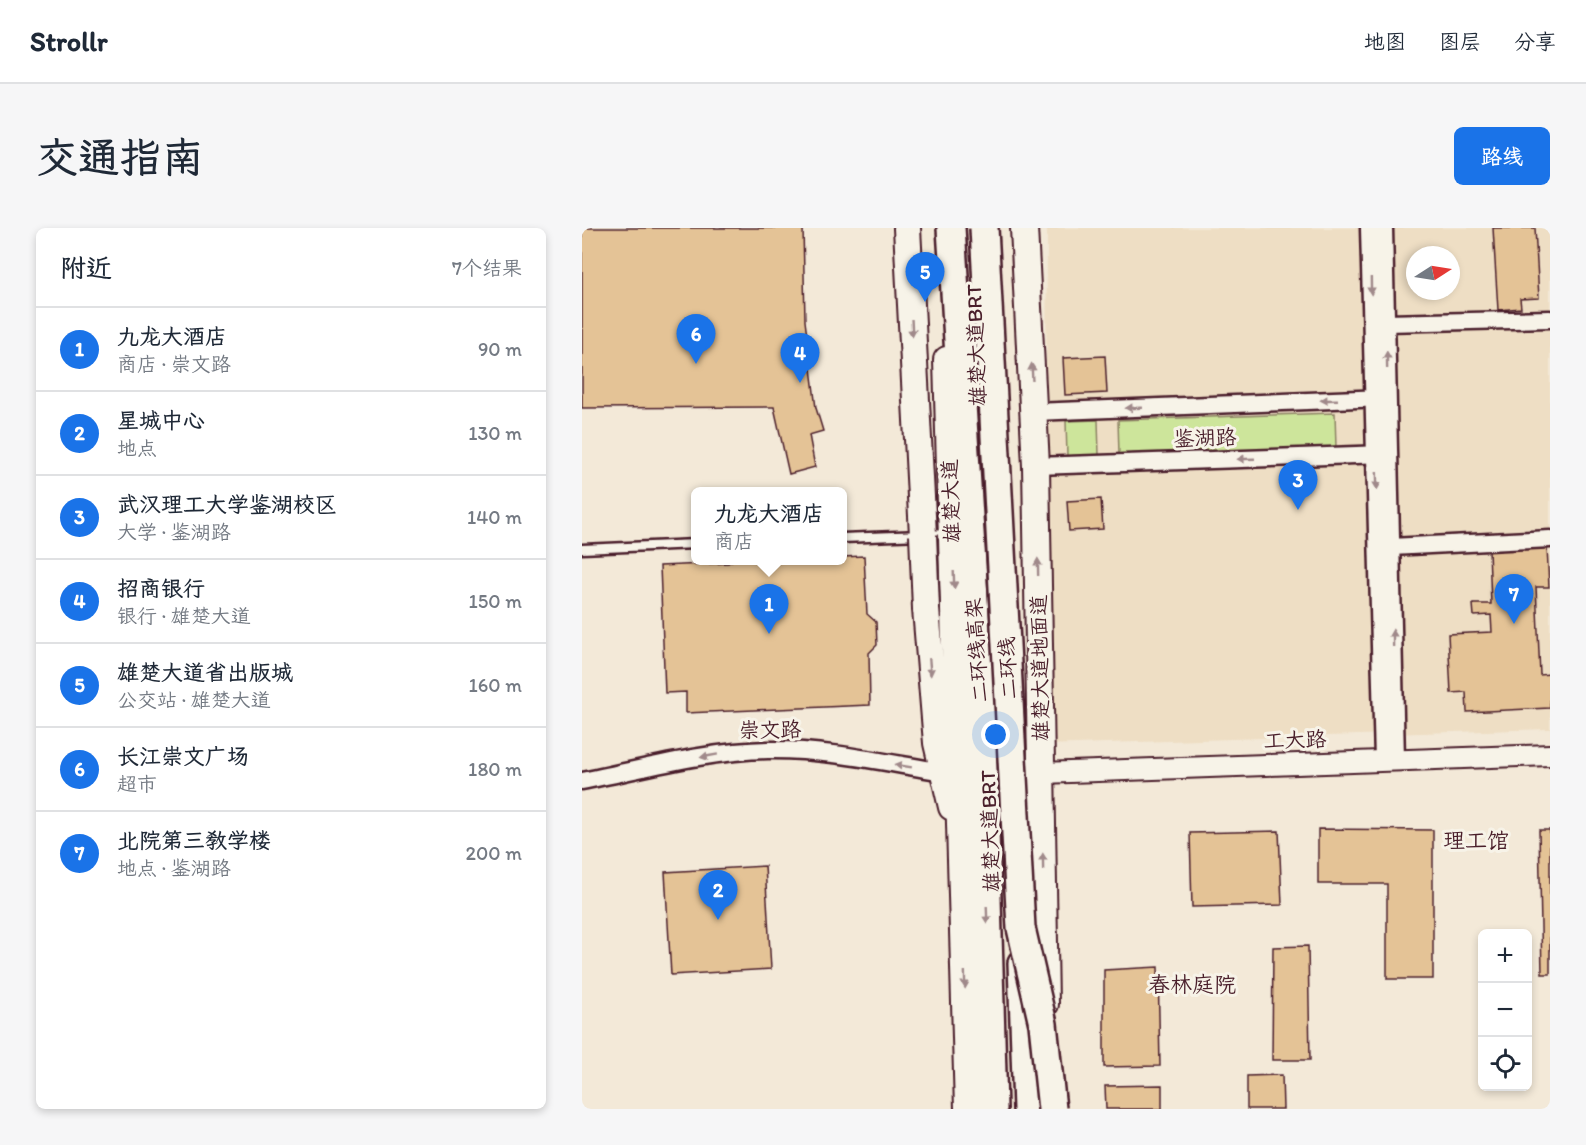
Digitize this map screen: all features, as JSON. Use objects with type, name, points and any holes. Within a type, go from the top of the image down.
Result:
[{"type":"highway","name":"二环线高架","points":[[951,228],[982,725],[993,1109]]},
{"type":"highway","name":"二环线","points":[[984,228],[1016,932],[1027,1109]]},
{"type":"highway","points":[[1016,932],[1043,1024],[1052,1109]]},
{"type":"main road","points":[[907,228],[926,609],[937,743],[951,773],[962,840],[968,1109]]},
{"type":"main road","name":"雄楚大道","points":[[942,228],[952,534],[951,773]]},
{"type":"main road","name":"雄楚大道地面道","points":[[1024,228],[1036,466],[1046,1109]]},
{"type":"street","points":[[1369,228],[1381,399],[1390,760]]},
{"type":"street","points":[[1381,399],[1386,323],[1384,228]]},
{"type":"street","points":[[1386,323],[1550,319]]},
{"type":"street","name":"鉴湖路","points":[[1034,412],[1381,399]]},
{"type":"street","name":"鉴湖路","points":[[1036,466],[1382,454]]},
{"type":"street","points":[[1382,454],[1391,547],[1390,760]]},
{"type":"street","points":[[1391,547],[1550,539]]},
{"type":"street","name":"崇文路","points":[[582,781],[716,754],[768,750],[816,752],[951,773]]},
{"type":"street","name":"工大路","points":[[1042,772],[1550,755]]},
{"type":"lane","name":"雄楚大道BRT","points":[[991,228],[1016,932]]},
{"type":"lane","points":[[847,538],[952,534]]},
{"type":"lane","points":[[582,549],[691,544]]},
{"type":"lane","points":[[1012,958],[1015,1063]]},
{"type":"shaded area","points":[[1047,228],[1550,228],[1550,729],[1044,745]]},
{"type":"green space","points":[[1335,413],[1336,448],[1119,454],[1118,420]]},
{"type":"green space","points":[[1098,420],[1099,455],[1067,456],[1066,421]]},
{"type":"building","points":[[582,228],[803,228],[805,321],[816,408],[823,431],[809,435],[815,467],[789,474],[774,407],[582,408]]},
{"type":"building","points":[[1493,228],[1535,228],[1539,298],[1520,299],[1521,308],[1498,310]]},
{"type":"building","points":[[1105,356],[1107,393],[1065,395],[1063,358]]},
{"type":"building","points":[[1101,499],[1103,529],[1069,531],[1067,501]]},
{"type":"building","points":[[1547,547],[1549,587],[1536,587],[1540,675],[1550,674],[1550,708],[1467,712],[1466,692],[1451,693],[1448,634],[1492,632],[1491,615],[1474,616],[1473,604],[1491,604],[1489,550]]},
{"type":"building","points":[[864,556],[867,614],[876,622],[877,645],[869,653],[870,705],[686,713],[686,692],[665,693],[660,566],[847,565],[847,557]]},
{"type":"building","points":[[1318,829],[1433,830],[1433,979],[1387,979],[1387,884],[1318,884]]},
{"type":"building","points":[[1539,830],[1550,830],[1550,974],[1542,974]]},
{"type":"building","points":[[1279,831],[1282,905],[1192,907],[1190,833]]},
{"type":"building","points":[[765,866],[771,969],[671,975],[665,872]]},
{"type":"building","points":[[1308,946],[1310,1060],[1272,1060],[1273,947]]},
{"type":"building","points":[[1158,967],[1160,1066],[1104,1067],[1104,970]]},
{"type":"building","points":[[1282,1075],[1283,1109],[1247,1109],[1247,1076]]},
{"type":"building","points":[[1162,1085],[1162,1109],[1106,1109],[1105,1086]]},
{"type":"place","name":"雄楚大道省出版城","points":[[925,302]]},
{"type":"place","name":"长江崇文广场","points":[[696,364]]},
{"type":"place","name":"招商银行","points":[[800,383]]},
{"type":"place","name":"武汉理工大学鉴湖校区","points":[[1298,510]]},
{"type":"place","name":"北院第三教学楼","points":[[1514,624]]},
{"type":"place","name":"九龙大酒店","points":[[769,634]]},
{"type":"place","name":"星城中心","points":[[718,920]]},
{"type":"district","name":"理工馆","points":[[1476,840]]},
{"type":"district","name":"春林庭院","points":[[1192,984]]}]
